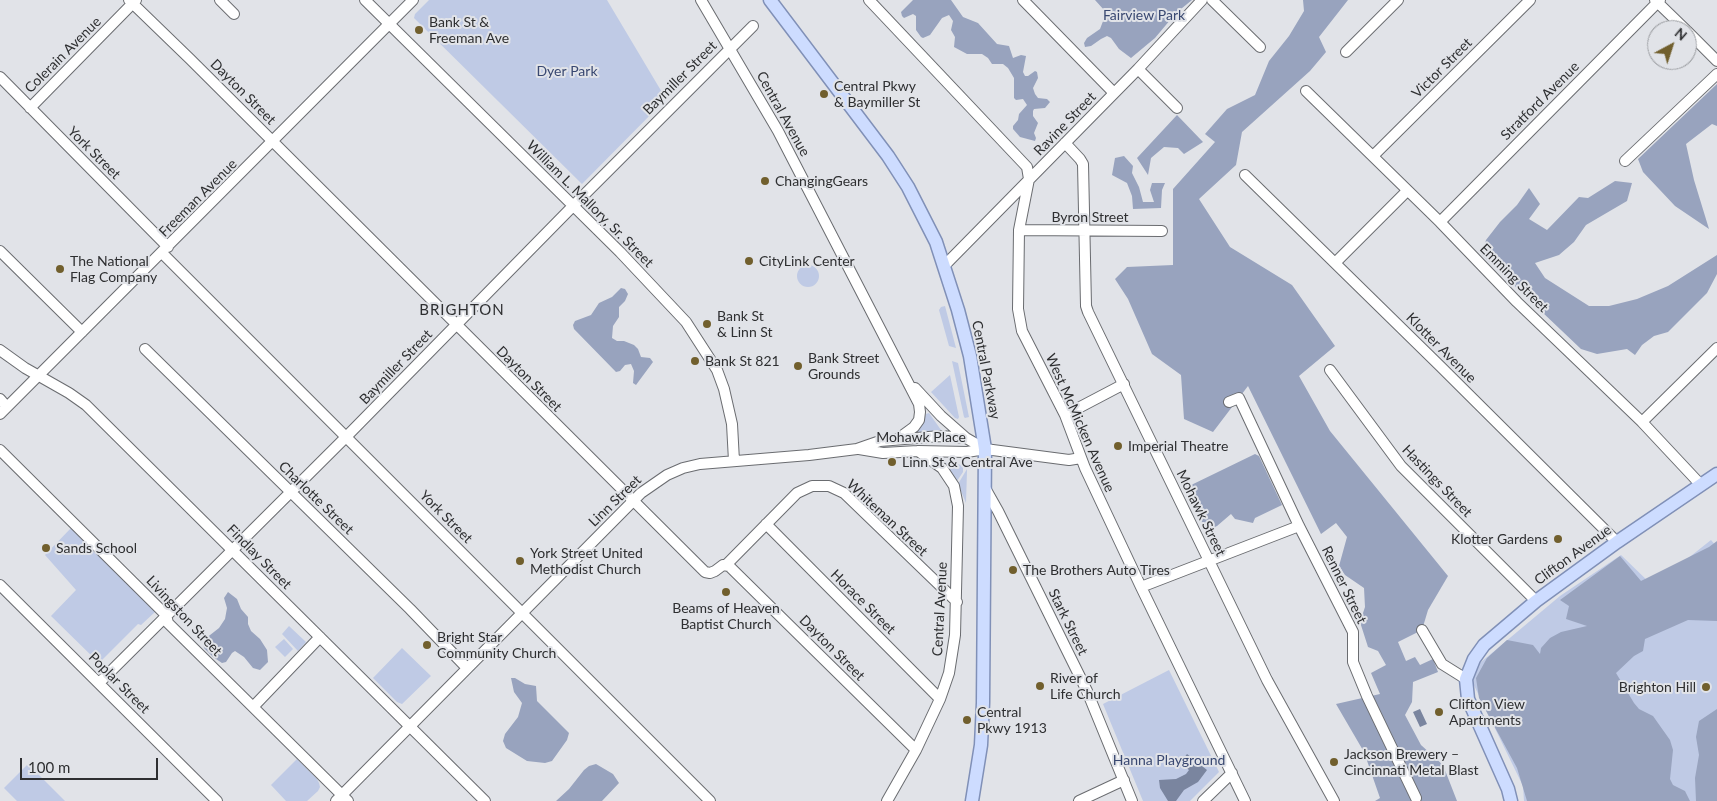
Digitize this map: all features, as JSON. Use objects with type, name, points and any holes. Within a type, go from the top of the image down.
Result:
[{"type":"main road","name":"Central Parkway","points":[[770,0],[898,171],[924,216],[945,265],[970,356],[985,449],[982,745],[972,801]]},
{"type":"main road","name":"Clifton Avenue","points":[[1466,679],[1474,659],[1484,645],[1536,601],[1617,542],[1717,474]]},
{"type":"main road","points":[[1466,679],[1466,689],[1471,707],[1508,789],[1511,801]]},
{"type":"street","points":[[220,0],[234,14]]},
{"type":"street","name":"William L. Mallory, Sr. Street","points":[[365,0],[620,252],[686,322],[717,370],[724,389],[732,424],[734,461]]},
{"type":"street","name":"Freeman Avenue","points":[[2,407],[39,375],[413,0]]},
{"type":"street","name":"Central Avenue","points":[[701,0],[778,131],[919,404],[919,420],[914,427],[896,440]]},
{"type":"street","points":[[869,0],[1027,167],[1029,179]]},
{"type":"street","points":[[1022,0],[1114,93]]},
{"type":"street","name":"Ravine Street","points":[[945,265],[1138,69],[1202,0]]},
{"type":"street","points":[[1212,0],[1260,47]]},
{"type":"street","points":[[1346,52],[1398,0]]},
{"type":"street","name":"Victor Street","points":[[1373,156],[1530,0]]},
{"type":"street","name":"Colerain Avenue","points":[[30,108],[133,1]]},
{"type":"street","name":"Dayton Street","points":[[133,1],[705,572],[710,573],[719,566],[726,564],[916,750]]},
{"type":"street","points":[[1658,1],[1676,20]]},
{"type":"street","name":"Stratford Avenue","points":[[1440,222],[1658,1]]},
{"type":"street","name":"Baymiller Street","points":[[99,683],[346,437],[753,26]]},
{"type":"street","points":[[1697,42],[1717,61]]},
{"type":"street","points":[[1138,69],[1177,108]]},
{"type":"street","points":[[1625,161],[1717,74]]},
{"type":"street","name":"York Street","points":[[0,77],[346,437],[710,801]]},
{"type":"street","name":"Emming Street","points":[[1306,91],[1440,222],[1517,302],[1642,422],[1701,486]]},
{"type":"street","name":"Mohawk Street","points":[[1065,143],[1083,164],[1086,231],[1086,306],[1267,680],[1334,801]]},
{"type":"street","name":"Klotter Avenue","points":[[1245,175],[1617,542]]},
{"type":"street","name":"West McMicken Avenue","points":[[1029,179],[1019,230],[1018,309],[1022,331],[1064,415],[1081,458],[1141,588],[1245,801]]},
{"type":"street","points":[[1335,263],[1407,191]]},
{"type":"street","name":"Byron Street","points":[[1019,230],[1162,231]]},
{"type":"street","points":[[0,251],[82,332]]},
{"type":"street","points":[[1642,422],[1717,348]]},
{"type":"street","name":"Charlotte Street","points":[[145,349],[468,668]]},
{"type":"street","name":"Findlay Street","points":[[0,350],[25,368],[69,392],[86,406],[485,801]]},
{"type":"street","name":"Hastings Street","points":[[1330,370],[1401,466],[1536,601]]},
{"type":"street","name":"Central Avenue","points":[[906,378],[941,416],[966,438]]},
{"type":"street","points":[[1064,415],[1124,384]]},
{"type":"street","name":"Renner Street","points":[[1229,402],[1239,398],[1299,526],[1353,632],[1353,662],[1367,696],[1416,798]]},
{"type":"street","name":"Mohawk Place","points":[[809,455],[857,449],[880,441],[941,436],[966,438],[985,449]]},
{"type":"street","name":"Mohawk Place","points":[[857,449],[883,453],[918,451],[967,452],[985,449],[1069,460],[1081,458]]},
{"type":"street","name":"Livingston Street","points":[[0,450],[166,615],[168,623],[342,799]]},
{"type":"street","name":"Central Avenue","points":[[887,801],[916,750],[940,699],[953,657],[957,602],[958,506],[954,486],[942,468],[918,451]]},
{"type":"street","name":"Linn Street","points":[[342,799],[409,727],[632,501],[656,481],[683,468],[700,464],[809,455]]},
{"type":"street","name":"Whiteman Street","points":[[726,564],[797,493],[804,488],[820,485],[837,488],[844,493],[957,602]]},
{"type":"street","name":"Stark Street","points":[[984,486],[1086,691],[1132,801]]},
{"type":"street","name":"Horace Street","points":[[766,524],[940,699]]},
{"type":"street","points":[[1141,588],[1299,526]]},
{"type":"street","name":"Poplar Street","points":[[0,585],[217,801]]},
{"type":"street","points":[[1422,630],[1442,664],[1466,679]]},
{"type":"street","points":[[253,707],[320,637]]},
{"type":"street","points":[[1203,801],[1232,772]]},
{"type":"street","points":[[1079,801],[1124,780]]},
{"type":"green space","name":"Dyer Park","points":[[429,0],[607,0],[666,99],[582,184],[414,18],[415,14]]},
{"type":"green space","points":[[913,0],[951,0],[963,17],[978,23],[997,44],[1009,46],[1013,58],[1021,55],[1026,56],[1023,72],[1025,76],[1035,71],[1037,72],[1038,78],[1033,88],[1035,94],[1038,98],[1047,99],[1050,102],[1045,108],[1034,109],[1033,111],[1033,116],[1038,123],[1034,133],[1035,141],[1020,137],[1013,129],[1019,114],[1027,105],[1023,99],[1016,100],[1014,98],[1014,78],[1008,68],[1003,64],[992,64],[982,54],[967,54],[954,47],[955,37],[951,30],[953,21],[949,15],[942,18],[930,35],[921,37],[916,30],[916,16],[913,14],[904,18],[901,12]]},
{"type":"green space","name":"Fairview Park","points":[[1095,0],[1192,0],[1176,13],[1155,38],[1131,58],[1107,36],[1091,46],[1085,47],[1084,43],[1087,38],[1100,29],[1105,16],[1104,10]]},
{"type":"green space","points":[[1303,0],[1348,0],[1319,37],[1326,52],[1310,71],[1242,132],[1236,165],[1199,199],[1230,247],[1292,285],[1335,346],[1299,376],[1330,431],[1448,576],[1428,610],[1422,630],[1398,642],[1406,661],[1415,657],[1420,665],[1433,659],[1438,672],[1413,682],[1412,702],[1405,715],[1421,745],[1443,765],[1457,801],[1375,801],[1380,798],[1364,752],[1336,704],[1380,694],[1371,673],[1386,665],[1378,651],[1368,647],[1360,622],[1365,607],[1364,588],[1345,575],[1339,566],[1347,537],[1336,523],[1321,534],[1248,386],[1213,432],[1184,419],[1181,375],[1152,354],[1128,299],[1115,279],[1127,267],[1173,265],[1173,189],[1215,142],[1205,134],[1227,109],[1255,95],[1269,61],[1289,36],[1304,11]]},
{"type":"green space","points":[[1717,84],[1717,126],[1712,124],[1686,144],[1694,180],[1709,229],[1675,206],[1643,172],[1638,159]]},
{"type":"green space","points":[[1177,115],[1203,142],[1184,154],[1178,148],[1164,147],[1151,158],[1148,175],[1137,158]]},
{"type":"green space","points":[[1124,156],[1133,166],[1132,173],[1139,187],[1143,202],[1154,202],[1150,190],[1152,183],[1165,183],[1162,190],[1161,208],[1133,209],[1132,196],[1127,183],[1112,175],[1115,158]]},
{"type":"green space","points":[[1615,181],[1632,183],[1627,201],[1586,225],[1574,242],[1559,255],[1535,263],[1545,278],[1589,306],[1609,306],[1637,299],[1668,286],[1717,255],[1717,274],[1707,293],[1668,332],[1654,336],[1642,345],[1635,355],[1627,349],[1597,354],[1581,349],[1482,255],[1486,240],[1517,205],[1529,188],[1540,204],[1529,219],[1547,230],[1579,197],[1588,198]]},
{"type":"green space","points":[[808,265],[816,268],[819,276],[816,284],[808,287],[800,284],[797,276],[800,268]]},
{"type":"green space","points":[[621,288],[625,289],[628,294],[625,301],[619,307],[619,317],[613,326],[612,338],[634,345],[641,357],[650,358],[653,362],[636,385],[633,383],[634,371],[631,364],[625,365],[620,371],[616,372],[574,329],[573,325],[575,321],[591,315],[599,303],[612,297]]},
{"type":"green space","points":[[945,306],[956,348],[949,346],[939,310]]},
{"type":"green space","points":[[952,361],[958,363],[969,417],[964,417]]},
{"type":"green space","points":[[950,375],[959,417],[958,419],[931,392]]},
{"type":"green space","points":[[929,413],[941,430],[915,433],[920,428],[926,414]]},
{"type":"green space","points":[[1255,454],[1259,456],[1282,505],[1255,518],[1253,523],[1235,519],[1231,514],[1217,526],[1206,531],[1185,488]]},
{"type":"green space","points":[[940,462],[963,465],[963,472],[957,481]]},
{"type":"green space","points":[[967,469],[967,471],[966,503],[958,484]]},
{"type":"green space","points":[[71,528],[155,612],[141,625],[138,624],[99,663],[51,616],[76,590],[45,555]]},
{"type":"green space","points":[[1711,540],[1717,547],[1717,801],[1524,801],[1523,786],[1468,673],[1560,596],[1621,555],[1653,586]]},
{"type":"green space","points":[[1717,541],[1717,621],[1688,620],[1645,639],[1643,651],[1634,656],[1616,673],[1634,703],[1639,709],[1653,716],[1670,740],[1673,750],[1670,779],[1673,785],[1685,791],[1690,801],[1527,801],[1517,768],[1479,698],[1476,678],[1487,658],[1507,640],[1533,645],[1540,654],[1541,648],[1550,638],[1561,632],[1587,626],[1566,619],[1569,606],[1560,600],[1620,556],[1641,581],[1709,547]]},
{"type":"green space","points":[[228,592],[237,599],[241,609],[248,617],[251,631],[260,639],[267,650],[268,662],[260,670],[253,668],[244,657],[235,651],[226,662],[222,663],[204,648],[203,643],[205,639],[219,628],[225,619],[227,608],[224,598]]},
{"type":"green space","points":[[289,626],[306,642],[298,651],[282,634]]},
{"type":"green space","points":[[284,639],[293,649],[285,657],[275,647]]},
{"type":"green space","points":[[402,648],[431,676],[402,704],[397,702],[373,678]]},
{"type":"green space","name":"Hanna Playground","points":[[1169,670],[1219,772],[1190,801],[1143,801],[1103,704]]},
{"type":"green space","points":[[511,678],[536,686],[537,701],[569,733],[567,740],[552,761],[545,763],[527,761],[506,748],[503,741],[505,734],[518,717],[522,703],[514,692]]},
{"type":"green space","points":[[1717,709],[1717,801],[1696,801],[1695,778],[1699,755],[1696,737],[1699,721]]},
{"type":"green space","points":[[297,759],[317,779],[320,787],[307,801],[286,801],[271,785]]},
{"type":"green space","points":[[28,764],[65,801],[17,801],[4,788]]},
{"type":"green space","points":[[596,764],[613,774],[619,783],[602,801],[556,801],[569,789],[584,770]]},
{"type":"shaded area","points":[[1420,709],[1427,724],[1420,727],[1413,712]]},
{"type":"shaded area","points":[[1187,754],[1207,770],[1198,782],[1184,790],[1176,801],[1168,801],[1160,788],[1159,780],[1176,779],[1186,774],[1189,770],[1180,763]]},
{"type":"place","name":"Bank St & Freeman Ave","points":[[419,30]]},
{"type":"place","name":"Central Pkwy & Baymiller St","points":[[824,94]]},
{"type":"place","name":"ChangingGears","points":[[765,181]]},
{"type":"place","name":"CityLink Center","points":[[749,261]]},
{"type":"place","name":"The National Flag Company","points":[[60,269]]},
{"type":"place","name":"Bank St & Linn St","points":[[707,324]]},
{"type":"place","name":"Bank St 821","points":[[695,361]]},
{"type":"place","name":"Bank Street Grounds","points":[[798,366]]},
{"type":"place","name":"Imperial Theatre","points":[[1118,446]]},
{"type":"place","name":"Linn St & Central Ave","points":[[892,462]]},
{"type":"place","name":"Klotter Gardens","points":[[1558,539]]},
{"type":"place","name":"Sands School","points":[[46,548]]},
{"type":"place","name":"York Street United Methodist Church","points":[[520,561]]},
{"type":"place","name":"The Brothers Auto Tires","points":[[1013,570]]},
{"type":"place","name":"Beams of Heaven Baptist Church","points":[[726,592]]},
{"type":"place","name":"Bright Star Community Church","points":[[427,645]]},
{"type":"place","name":"River of Life Church","points":[[1040,686]]},
{"type":"place","name":"Brighton Hill","points":[[1706,687]]},
{"type":"place","name":"Clifton View Apartments","points":[[1439,712]]},
{"type":"place","name":"Central Pkwy 1913","points":[[967,720]]},
{"type":"place","name":"Jackson Brewery – Cincinnati Metal Blast","points":[[1334,762]]},
{"type":"district","name":"BRIGHTON","points":[[462,310]]}]
